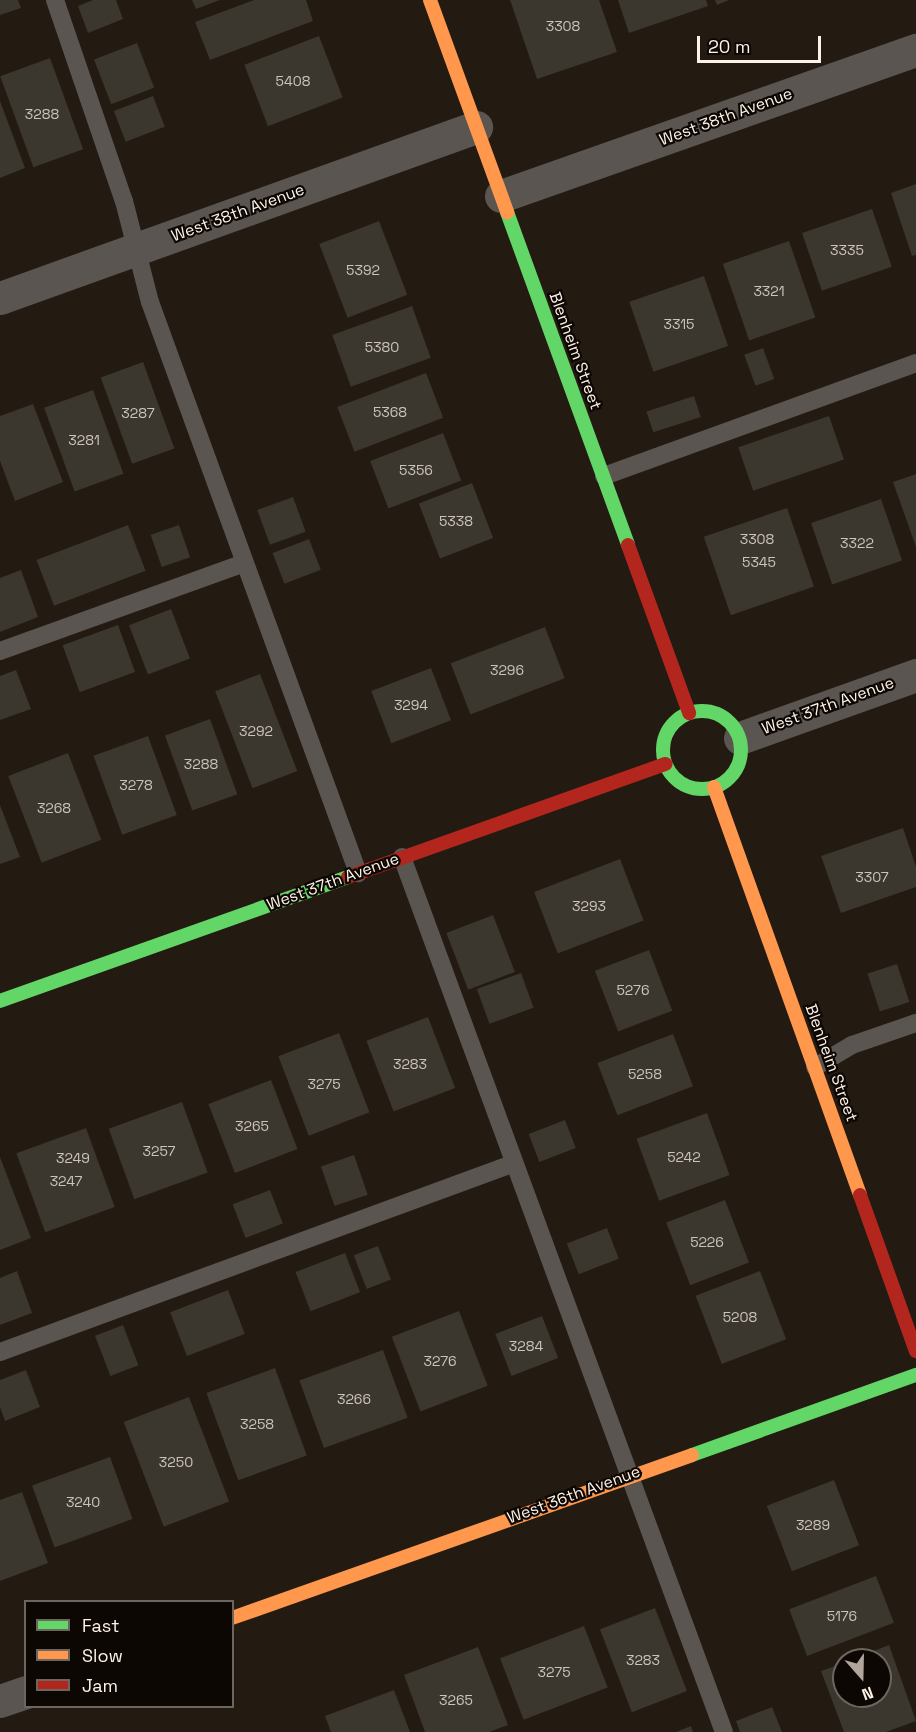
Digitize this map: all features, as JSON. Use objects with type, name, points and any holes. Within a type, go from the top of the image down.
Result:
[{"type":"street","name":"Blenheim Street","points":[[430,0],[689,713]]},
{"type":"street","name":"West 38th Avenue","points":[[501,196],[916,50]]},
{"type":"street","name":"West 38th Avenue","points":[[0,298],[476,127]]},
{"type":"street","name":"West 37th Avenue","points":[[740,738],[916,675]]},
{"type":"street","points":[[705,711],[720,715],[732,724],[740,738],[737,768],[728,780],[714,787],[685,785],[666,764],[667,734],[689,713],[705,711]]},
{"type":"street","name":"West 37th Avenue","points":[[0,1001],[666,764]]},
{"type":"street","name":"Blenheim Street","points":[[714,787],[916,1351]]},
{"type":"street","name":"West 36th Avenue","points":[[234,1617],[916,1375]]},
{"type":"street","points":[[0,1701],[24,1693]]},
{"type":"lane","points":[[55,0],[124,201],[150,302],[358,873]]},
{"type":"lane","points":[[604,476],[916,363]]},
{"type":"lane","points":[[0,651],[244,563]]},
{"type":"lane","points":[[402,857],[512,1164],[630,1475],[724,1732]]},
{"type":"lane","points":[[815,1067],[852,1045],[916,1023]]},
{"type":"lane","points":[[0,1352],[512,1164]]},
{"type":"building","points":[[0,0],[18,0],[21,8],[0,15]]},
{"type":"building","points":[[93,0],[116,0],[123,19],[88,33],[78,6]]},
{"type":"building","points":[[192,0],[220,0],[196,9]]},
{"type":"building","points":[[254,0],[306,0],[313,21],[210,60],[195,22]]},
{"type":"building","points":[[510,0],[599,0],[617,52],[537,79]]},
{"type":"building","points":[[618,0],[706,0],[708,6],[629,33]]},
{"type":"building","points":[[715,0],[729,0],[717,5]]},
{"type":"building","points":[[319,36],[343,98],[268,126],[244,65]]},
{"type":"building","points":[[137,43],[154,88],[111,104],[94,59]]},
{"type":"building","points":[[50,58],[83,149],[33,167],[0,76]]},
{"type":"building","points":[[153,96],[165,127],[126,142],[114,111]]},
{"type":"building","points":[[0,101],[25,168],[0,178]]},
{"type":"building","points":[[916,184],[916,255],[912,256],[891,193]]},
{"type":"building","points":[[872,209],[892,267],[822,291],[802,233]]},
{"type":"building","points":[[379,221],[407,295],[348,318],[319,244]]},
{"type":"building","points":[[789,241],[815,318],[749,340],[723,264]]},
{"type":"building","points":[[704,276],[728,346],[653,372],[629,302]]},
{"type":"building","points":[[412,306],[431,358],[351,387],[332,335]]},
{"type":"building","points":[[763,348],[774,379],[755,386],[744,355]]},
{"type":"building","points":[[143,362],[174,448],[132,464],[101,377]]},
{"type":"building","points":[[426,373],[443,418],[355,452],[337,407]]},
{"type":"building","points":[[93,390],[123,474],[75,491],[44,408]]},
{"type":"building","points":[[694,396],[701,417],[653,432],[646,411]]},
{"type":"building","points":[[33,404],[63,482],[15,501],[0,461],[0,416]]},
{"type":"building","points":[[829,416],[844,459],[753,491],[738,447]]},
{"type":"building","points":[[443,433],[461,481],[388,509],[370,461]]},
{"type":"building","points":[[916,474],[916,547],[893,482]]},
{"type":"building","points":[[472,483],[493,538],[440,559],[419,503]]},
{"type":"building","points":[[293,497],[306,532],[270,545],[257,510]]},
{"type":"building","points":[[881,499],[902,560],[832,585],[811,523]]},
{"type":"building","points":[[787,508],[814,586],[731,615],[704,537]]},
{"type":"building","points":[[128,525],[146,571],[54,606],[37,560]]},
{"type":"building","points":[[179,525],[190,557],[162,567],[151,535]]},
{"type":"building","points":[[309,539],[321,570],[284,584],[273,553]]},
{"type":"building","points":[[21,570],[38,617],[0,632],[0,578]]},
{"type":"building","points":[[171,609],[190,658],[148,675],[129,625]]},
{"type":"building","points":[[118,625],[135,672],[80,692],[63,645]]},
{"type":"building","points":[[545,627],[565,678],[470,715],[451,663]]},
{"type":"building","points":[[431,668],[451,720],[391,743],[371,691]]},
{"type":"building","points":[[16,670],[31,709],[0,720],[0,676]]},
{"type":"building","points":[[260,674],[297,771],[252,788],[215,691]]},
{"type":"building","points":[[210,719],[237,794],[192,811],[165,735]]},
{"type":"building","points":[[148,736],[177,815],[122,835],[93,756]]},
{"type":"building","points":[[68,753],[101,840],[42,863],[8,776]]},
{"type":"building","points":[[0,805],[20,857],[0,864]]},
{"type":"building","points":[[903,828],[916,867],[916,887],[841,913],[821,856]]},
{"type":"building","points":[[620,859],[644,921],[558,954],[534,892]]},
{"type":"building","points":[[493,915],[515,972],[468,990],[446,933]]},
{"type":"building","points":[[649,950],[672,1011],[618,1031],[595,971]]},
{"type":"building","points":[[897,964],[909,1002],[880,1012],[868,974]]},
{"type":"building","points":[[521,973],[534,1008],[489,1024],[477,989]]},
{"type":"building","points":[[428,1017],[455,1088],[394,1112],[366,1041]]},
{"type":"building","points":[[339,1033],[369,1112],[309,1136],[278,1056]]},
{"type":"building","points":[[673,1034],[693,1086],[617,1115],[597,1063]]},
{"type":"building","points":[[271,1080],[298,1149],[235,1173],[208,1104]]},
{"type":"building","points":[[182,1102],[208,1172],[134,1199],[109,1129]]},
{"type":"building","points":[[707,1113],[730,1175],[659,1201],[637,1139]]},
{"type":"building","points":[[565,1120],[576,1148],[539,1162],[529,1134]]},
{"type":"building","points":[[86,1128],[115,1207],[45,1232],[16,1153]]},
{"type":"building","points":[[354,1155],[368,1195],[335,1206],[321,1166]]},
{"type":"building","points":[[0,1157],[31,1238],[0,1250]]},
{"type":"building","points":[[270,1190],[283,1224],[246,1238],[233,1204]]},
{"type":"building","points":[[725,1200],[749,1263],[690,1285],[666,1223]]},
{"type":"building","points":[[607,1228],[619,1259],[579,1274],[567,1243]]},
{"type":"building","points":[[378,1246],[391,1280],[367,1289],[354,1255]]},
{"type":"building","points":[[345,1253],[360,1292],[311,1311],[296,1272]]},
{"type":"building","points":[[17,1271],[32,1313],[0,1325],[0,1278]]},
{"type":"building","points":[[760,1271],[786,1339],[722,1364],[696,1296]]},
{"type":"building","points":[[228,1290],[245,1334],[187,1356],[170,1312]]},
{"type":"building","points":[[459,1311],[488,1386],[420,1411],[392,1337]]},
{"type":"building","points":[[542,1316],[558,1358],[511,1376],[495,1334]]},
{"type":"building","points":[[123,1325],[138,1365],[110,1376],[95,1336]]},
{"type":"building","points":[[383,1350],[408,1418],[324,1448],[299,1380]]},
{"type":"building","points":[[275,1368],[307,1455],[238,1480],[206,1393]]},
{"type":"building","points":[[26,1370],[40,1407],[5,1421],[0,1407],[0,1380]]},
{"type":"building","points":[[189,1397],[229,1502],[164,1527],[124,1422]]},
{"type":"building","points":[[110,1457],[133,1519],[55,1547],[32,1485]]},
{"type":"building","points":[[834,1480],[859,1545],[792,1571],[767,1506]]},
{"type":"building","points":[[22,1492],[48,1563],[0,1581],[0,1500]]},
{"type":"building","points":[[876,1576],[894,1623],[807,1656],[789,1609]]},
{"type":"building","points":[[655,1608],[687,1691],[632,1712],[600,1629]]},
{"type":"building","points":[[584,1626],[608,1688],[524,1720],[500,1658]]},
{"type":"building","points":[[478,1647],[508,1725],[489,1732],[425,1732],[404,1675]]},
{"type":"building","points":[[892,1653],[916,1721],[886,1732],[844,1732],[835,1708],[892,1708]]},
{"type":"building","points":[[832,1667],[832,1700],[821,1671]]},
{"type":"building","points":[[394,1690],[410,1732],[331,1732],[325,1716]]},
{"type":"building","points":[[772,1707],[782,1732],[740,1732],[736,1721]]},
{"type":"building","points":[[691,1726],[693,1732],[676,1732]]},
{"type":"traffic: fast","points":[[507,212],[628,545]]},
{"type":"traffic: fast","points":[[702,711],[717,714],[734,728],[741,750],[738,765],[724,782],[702,789],[687,786],[670,772],[663,750],[666,735],[680,718],[702,711]]},
{"type":"traffic: fast","points":[[0,1001],[348,877]]},
{"type":"traffic: fast","points":[[692,1455],[916,1375]]},
{"type":"traffic: slow","points":[[430,0],[507,212]]},
{"type":"traffic: slow","points":[[714,787],[860,1195]]},
{"type":"traffic: slow","points":[[234,1617],[692,1455]]},
{"type":"traffic: jam","points":[[628,545],[689,713]]},
{"type":"traffic: jam","points":[[348,877],[666,764]]},
{"type":"traffic: jam","points":[[860,1195],[916,1351]]}]
